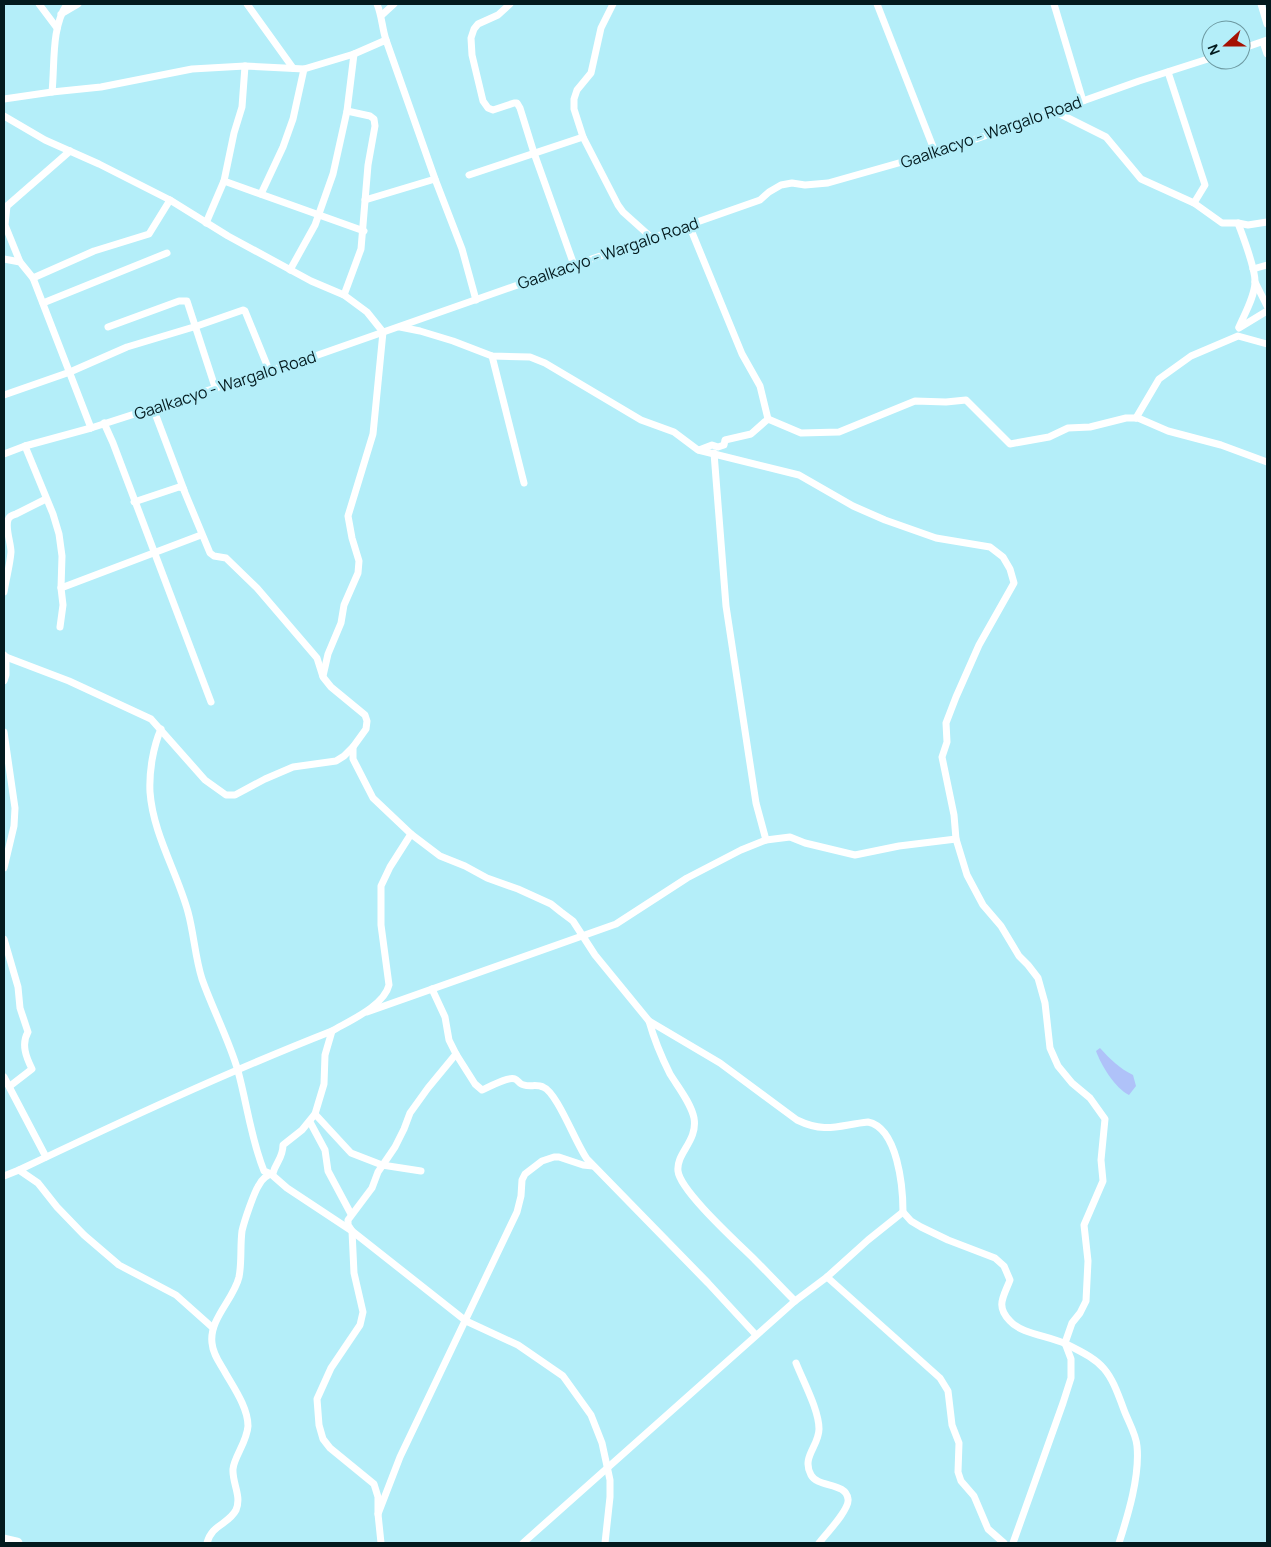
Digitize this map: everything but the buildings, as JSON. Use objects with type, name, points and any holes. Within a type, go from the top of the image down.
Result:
[{"type":"main road","points":[[4,1540],[17,1543]]},
{"type":"street","points":[[40,4],[57,28]]},
{"type":"street","points":[[52,92],[57,28],[61,14],[67,4]]},
{"type":"street","points":[[61,14],[78,4]]},
{"type":"street","points":[[247,4],[293,68]]},
{"type":"street","points":[[377,4],[382,15],[381,25],[386,40],[462,249],[476,300]]},
{"type":"street","points":[[382,15],[394,4]]},
{"type":"street","points":[[510,4],[498,15],[478,24],[471,38],[472,55],[483,101],[492,110],[517,103],[574,266]]},
{"type":"street","points":[[614,4],[601,28],[591,73],[577,90],[574,99],[574,109],[583,137],[618,205],[623,212],[652,238]]},
{"type":"street","points":[[876,4],[935,152]]},
{"type":"street","points":[[1054,4],[1083,100]]},
{"type":"street","points":[[1261,4],[1267,24]]},
{"type":"street","points":[[4,99],[101,87],[192,69],[245,66],[304,69],[354,54],[386,40]]},
{"type":"street","points":[[1251,46],[1265,41],[1267,54]]},
{"type":"street","points":[[290,270],[315,224],[333,174],[347,112],[354,54]]},
{"type":"street","name":"Gaalkacyo - Wargalo Road","points":[[4,454],[91,428],[400,327],[760,200],[781,185],[792,183],[805,185],[828,183],[935,152],[1201,61]]},
{"type":"street","points":[[206,223],[224,181],[242,107],[245,66]]},
{"type":"street","points":[[261,194],[284,147],[293,118],[304,69]]},
{"type":"street","points":[[1168,72],[1205,185],[1194,203]]},
{"type":"street","points":[[1054,111],[1106,137],[1141,178],[1194,203],[1222,223],[1248,225],[1267,222]]},
{"type":"street","points":[[344,295],[361,249],[368,165],[375,126],[374,119],[370,116],[347,112]]},
{"type":"street","points":[[4,116],[45,140],[170,200],[206,223],[290,270],[344,295],[367,312],[383,332],[373,434],[348,516],[352,538],[360,561],[358,573],[344,606],[341,623],[328,654],[323,677]]},
{"type":"street","points":[[468,175],[583,137]]},
{"type":"street","points":[[70,151],[7,206],[4,224],[20,262],[33,278],[91,428]]},
{"type":"street","points":[[365,200],[435,179]]},
{"type":"street","points":[[224,181],[364,230]]},
{"type":"street","points":[[33,278],[94,251],[150,234],[170,200]]},
{"type":"street","points":[[1238,223],[1253,269],[1255,282],[1267,306]]},
{"type":"street","points":[[689,225],[742,354],[760,386],[768,419]]},
{"type":"street","points":[[43,303],[168,253]]},
{"type":"street","points":[[4,259],[20,262]]},
{"type":"street","points":[[1253,269],[1267,266]]},
{"type":"street","points":[[1238,336],[1239,327],[1250,301],[1255,282]]},
{"type":"street","points":[[108,327],[179,301],[187,301],[197,326],[215,387]]},
{"type":"street","points":[[4,395],[70,372],[127,347],[243,310],[246,311],[269,370]]},
{"type":"street","points":[[1239,327],[1267,311]]},
{"type":"street","points":[[400,327],[453,341],[492,356],[530,357],[545,363],[642,420],[674,432],[698,450],[799,475],[852,506],[936,538],[990,547],[1002,557],[1010,569],[1014,583],[979,645],[946,723],[947,742],[942,757],[954,815],[956,839],[967,875],[983,905],[1001,926],[1019,956],[1038,978],[1045,1003],[1050,1048],[1058,1066],[1072,1084],[1090,1098],[1105,1119],[1101,1160],[1103,1181],[1084,1225],[1088,1261],[1086,1301],[1072,1323],[1065,1343],[1071,1359],[1070,1378],[1063,1403],[1013,1543]]},
{"type":"street","points":[[1136,418],[1159,379],[1191,356],[1238,336],[1267,344]]},
{"type":"street","points":[[492,356],[524,483]]},
{"type":"street","points":[[768,419],[801,432],[839,432],[915,401],[946,402],[966,400],[1010,444],[1049,437],[1068,428],[1090,427],[1126,418],[1136,418],[1168,431],[1234,449],[1267,462]]},
{"type":"street","points":[[4,681],[6,676],[5,656],[70,681],[151,719],[187,762],[205,780],[226,795],[235,795],[293,767],[336,761],[353,747],[366,729],[367,721],[364,715],[331,687],[323,677],[317,658],[307,644],[290,628],[257,588],[230,561],[210,553],[153,408]]},
{"type":"street","points":[[698,450],[712,445],[718,447],[724,445],[725,440],[751,434],[768,419]]},
{"type":"street","points":[[104,423],[114,443],[134,502],[156,553],[211,702]]},
{"type":"street","points":[[26,446],[59,534],[62,556],[63,605],[60,627]]},
{"type":"street","points":[[714,453],[726,606],[756,803],[766,840]]},
{"type":"street","points":[[134,502],[179,487],[183,488],[186,492]]},
{"type":"street","points":[[4,592],[11,555],[8,518],[46,498]]},
{"type":"street","points":[[62,588],[202,534]]},
{"type":"street","points":[[161,729],[152,763],[150,792],[155,818],[167,858],[188,912],[202,979],[237,1070],[260,1162],[264,1171],[352,1231],[466,1322],[518,1345],[562,1376],[591,1415],[602,1443],[610,1480],[605,1543]]},
{"type":"street","points":[[4,732],[14,808],[14,826],[7,841],[4,868]]},
{"type":"street","points":[[353,747],[353,759],[372,798],[410,834],[440,856],[465,866],[487,878],[551,904],[573,921],[595,956],[649,1021],[720,1063],[797,1120],[810,1126],[834,1128],[868,1122],[881,1128],[892,1149],[899,1170],[903,1212],[911,1221],[948,1240],[995,1258],[1004,1266],[1010,1280],[1000,1303],[1011,1323],[1030,1332],[1065,1343],[1098,1361],[1108,1372],[1116,1387],[1137,1444],[1136,1470],[1126,1521],[1119,1543]]},
{"type":"street","points":[[4,1176],[188,1091],[332,1032],[382,999],[389,985],[381,925],[381,886],[410,834]]},
{"type":"street","points":[[360,1015],[616,924],[687,878],[741,850],[766,840],[790,838],[855,855],[899,846],[956,839]]},
{"type":"street","points":[[4,939],[18,987],[20,1008],[28,1032],[25,1038],[25,1051],[32,1069],[10,1086]]},
{"type":"street","points":[[432,989],[445,1017],[449,1040],[475,1084],[482,1090],[508,1079],[515,1079],[522,1085],[541,1086],[549,1089],[565,1116],[580,1149],[593,1166],[708,1283],[756,1335]]},
{"type":"street","points":[[649,1021],[669,1072],[694,1118],[693,1134],[689,1145],[680,1157],[678,1171],[682,1182],[705,1210],[795,1301]]},
{"type":"street","points":[[207,1543],[212,1531],[233,1515],[237,1507],[238,1497],[233,1466],[243,1447],[248,1426],[246,1414],[212,1349],[213,1328],[239,1278],[242,1230],[257,1186],[273,1173],[283,1154],[284,1146],[310,1122],[315,1114],[324,1084],[325,1055],[332,1032]]},
{"type":"street","points":[[381,1543],[378,1498],[374,1484],[330,1448],[323,1439],[319,1425],[317,1399],[331,1368],[350,1338],[358,1330],[362,1319],[352,1252],[352,1231],[348,1225],[348,1220],[372,1188],[376,1176],[404,1129],[410,1113],[456,1054]]},
{"type":"street","points":[[4,1077],[46,1157]]},
{"type":"street","points":[[315,1114],[351,1153],[382,1166],[421,1170]]},
{"type":"street","points":[[310,1122],[324,1150],[328,1171],[351,1214]]},
{"type":"street","points":[[378,1514],[400,1457],[517,1212],[522,1180],[525,1174],[542,1161],[554,1157],[593,1166]]},
{"type":"street","points":[[19,1170],[38,1183],[57,1207],[84,1235],[119,1266],[176,1295],[213,1328]]},
{"type":"street","points":[[523,1543],[795,1301],[827,1277],[874,1234],[903,1212]]},
{"type":"street","points":[[827,1277],[940,1378],[948,1391],[952,1426],[959,1443],[958,1472],[961,1480],[974,1496],[988,1528],[1004,1543]]},
{"type":"street","points":[[796,1363],[817,1414],[819,1426],[819,1438],[808,1457],[807,1464],[812,1476],[817,1481],[837,1487],[845,1492],[848,1498],[847,1506],[819,1543]]},
{"type":"water","points":[[1100,1048],[1115,1063],[1133,1075],[1136,1086],[1129,1095],[1114,1082],[1101,1063],[1096,1051]]}]
